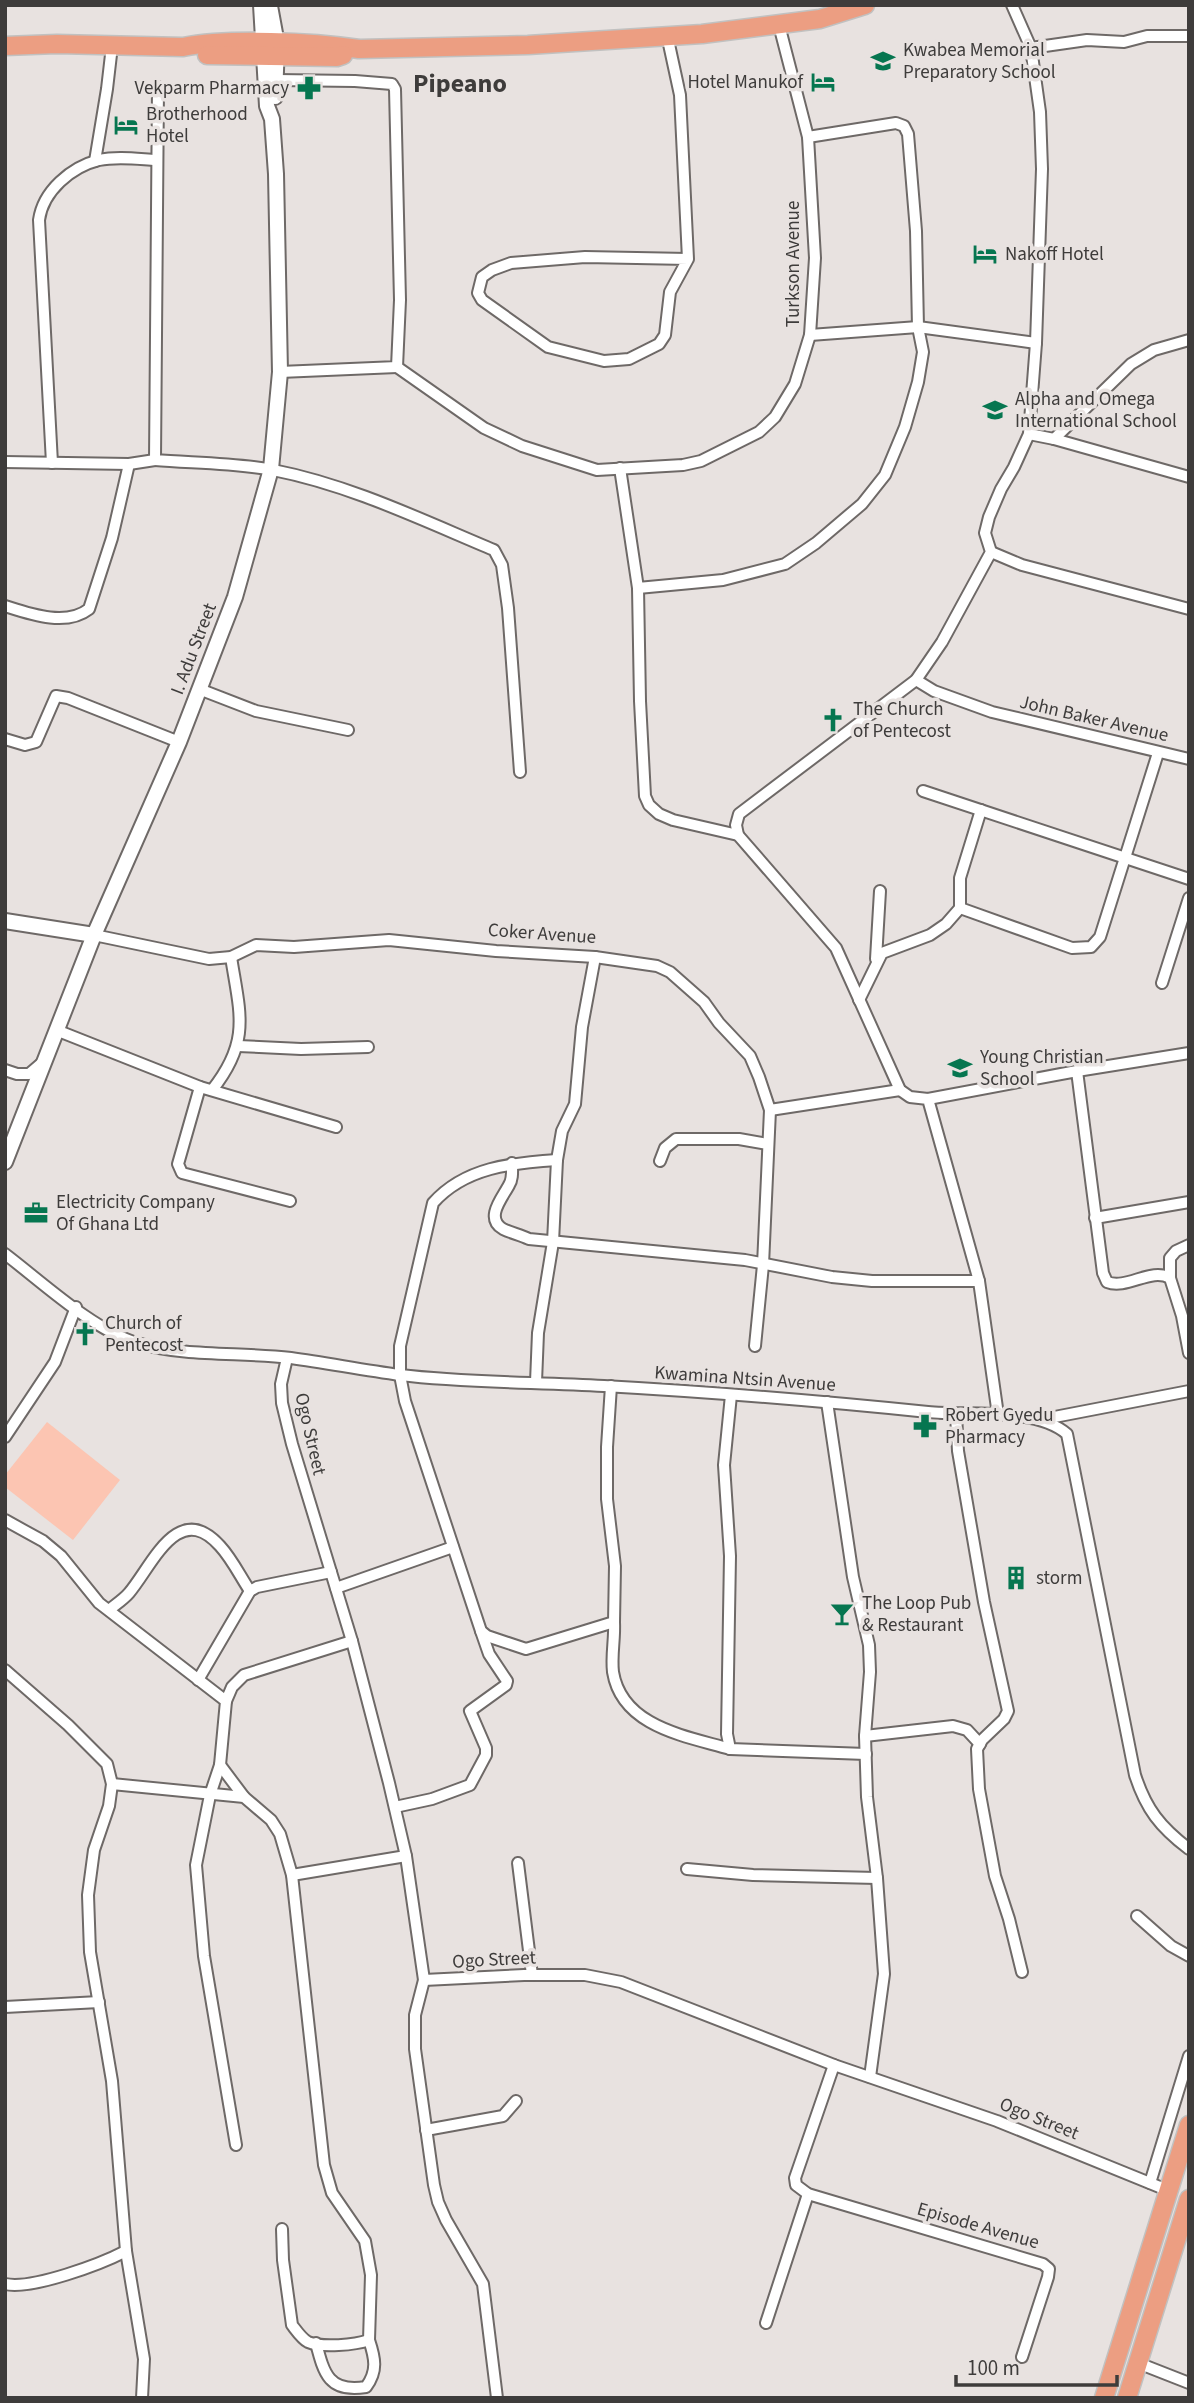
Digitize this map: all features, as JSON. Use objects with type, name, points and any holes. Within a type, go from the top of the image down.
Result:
[{"type":"highway","points":[[5,46],[183,47],[201,54],[271,50],[337,57],[359,49],[528,45],[702,34],[820,19],[865,5]]},
{"type":"highway","points":[[1104,2398],[1159,2186],[1189,2125]]},
{"type":"highway","points":[[1127,2398],[1189,2199]]},
{"type":"street","points":[[261,5],[276,80],[272,119]]},
{"type":"street","points":[[270,5],[271,50],[267,106],[272,119]]},
{"type":"street","points":[[1012,5],[1031,48],[1040,112],[1042,169],[1036,343],[1029,434],[989,517],[985,533],[991,552],[942,642],[916,680],[739,814],[736,825],[738,835],[836,948],[900,1090],[910,1097],[928,1099],[1077,1071],[1188,1055]]},
{"type":"street","name":"Turkson Avenue","points":[[397,368],[484,428],[522,446],[597,470],[683,465],[701,461],[759,432],[775,417],[795,384],[810,335],[815,258],[808,137],[779,25]]},
{"type":"street","points":[[667,35],[680,94],[688,259],[670,292],[665,335],[659,344],[629,359],[604,361],[548,347],[503,317],[482,300],[478,293],[482,277],[511,263],[585,257],[688,259]]},
{"type":"street","points":[[1031,48],[1087,40],[1124,42],[1147,36],[1189,36]]},
{"type":"street","points":[[95,161],[112,46]]},
{"type":"street","points":[[276,80],[355,81],[392,84],[395,89],[400,300],[397,368],[280,372]]},
{"type":"street","points":[[155,460],[158,87]]},
{"type":"street","name":"I. Adu Street","points":[[5,1162],[94,935],[179,742],[235,597],[271,469],[280,372],[276,174],[272,119]]},
{"type":"street","points":[[638,587],[723,580],[785,564],[862,504],[885,475],[905,427],[918,382],[923,352],[918,327],[916,231],[908,134],[904,126],[896,123],[808,137]]},
{"type":"street","points":[[52,463],[39,220],[41,206],[47,195],[64,178],[83,165],[117,159],[156,160]]},
{"type":"street","points":[[810,335],[918,327],[1036,343]]},
{"type":"street","points":[[1055,439],[1131,364],[1154,350],[1189,340]]},
{"type":"street","points":[[1029,434],[1189,477]]},
{"type":"street","points":[[5,462],[130,464],[155,460],[271,469],[373,500],[494,550],[502,565],[508,608],[520,772]]},
{"type":"street","points":[[5,606],[35,615],[67,618],[81,615],[89,609],[112,538],[130,464]]},
{"type":"street","points":[[620,468],[638,587],[640,721],[645,796],[649,805],[659,814],[673,820],[738,835]]},
{"type":"street","points":[[991,552],[1022,565],[1189,610]]},
{"type":"street","name":"John Baker Avenue","points":[[916,680],[934,691],[992,712],[1189,759]]},
{"type":"street","points":[[199,689],[256,711],[348,730]]},
{"type":"street","points":[[5,739],[25,745],[36,742],[56,696],[68,698],[179,742]]},
{"type":"street","points":[[960,908],[1072,948],[1091,947],[1100,937],[1123,857],[1158,753]]},
{"type":"street","points":[[923,791],[1189,879]]},
{"type":"street","points":[[859,1000],[876,962],[887,949],[930,935],[947,924],[960,908],[960,878],[981,810]]},
{"type":"street","points":[[876,962],[880,891]]},
{"type":"street","points":[[1162,983],[1189,898]]},
{"type":"street","name":"Coker Avenue","points":[[5,921],[94,935],[209,959],[231,957],[256,945],[295,947],[389,940],[496,951],[595,957],[657,967],[670,972],[688,987],[750,1056],[770,1110],[763,1265],[755,1346]]},
{"type":"street","points":[[212,1090],[224,1076],[238,1046],[241,1017],[231,957]]},
{"type":"street","points":[[536,1382],[538,1333],[553,1242],[557,1160],[562,1131],[575,1104],[582,1027],[595,957]]},
{"type":"street","points":[[56,1030],[200,1087],[336,1128]]},
{"type":"street","points":[[238,1046],[301,1049],[368,1047]]},
{"type":"street","points":[[5,1070],[29,1074],[44,1061]]},
{"type":"street","points":[[1077,1071],[1095,1218],[1103,1273],[1107,1282],[1115,1285],[1152,1276],[1166,1275],[1170,1278]]},
{"type":"street","points":[[200,1087],[178,1164],[181,1173],[290,1201]]},
{"type":"street","points":[[770,1110],[900,1090]]},
{"type":"street","points":[[928,1099],[979,1281],[998,1415]]},
{"type":"street","points":[[660,1161],[665,1148],[676,1139],[739,1139],[768,1144]]},
{"type":"street","points":[[395,1807],[432,1799],[470,1785],[484,1760],[486,1748],[470,1711],[506,1685],[507,1681],[489,1654],[405,1401],[400,1375],[400,1346],[433,1203],[439,1196],[477,1171],[512,1163],[557,1160]]},
{"type":"street","points":[[512,1163],[510,1184],[498,1201],[495,1215],[500,1228],[529,1238],[745,1260],[832,1277],[872,1281],[979,1281]]},
{"type":"street","points":[[1095,1218],[1189,1202]]},
{"type":"street","points":[[1189,1245],[1176,1251],[1170,1258],[1170,1278],[1182,1316],[1189,1353]]},
{"type":"street","name":"Kwamina Ntsin Avenue","points":[[5,1254],[101,1326],[120,1337],[158,1348],[287,1358],[400,1375],[476,1382],[611,1386],[827,1402],[956,1415],[998,1415],[1056,1424],[1067,1434],[1135,1775],[1143,1800],[1159,1822],[1189,1849]]},
{"type":"street","points":[[5,1437],[55,1362],[76,1307]]},
{"type":"street","name":"Ogo Street","points":[[287,1358],[281,1384],[282,1403],[352,1641],[395,1807],[406,1856],[424,1980],[585,1975],[621,1982],[834,2065],[997,2121],[1159,2186]]},
{"type":"street","points":[[611,1386],[607,1499],[615,1566],[615,1645],[612,1658],[617,1688],[640,1717],[656,1726],[730,1748],[866,1754]]},
{"type":"street","points":[[1040,1420],[1189,1391]]},
{"type":"street","points":[[730,1748],[727,1734],[730,1556],[724,1465],[731,1395]]},
{"type":"street","points":[[827,1402],[853,1577],[869,1645],[870,1672],[865,1736],[867,1797],[877,1878],[884,1973],[870,2077]]},
{"type":"street","points":[[956,1415],[958,1451],[979,1575],[1008,1711],[978,1749],[979,1789],[995,1876],[1022,1972]]},
{"type":"street","points":[[5,1520],[43,1541],[61,1556],[99,1603],[226,1701]]},
{"type":"street","points":[[109,1611],[129,1594],[160,1549],[175,1535],[187,1530],[197,1530],[218,1543],[250,1591]]},
{"type":"street","points":[[335,1588],[453,1547]]},
{"type":"street","points":[[198,1680],[250,1591],[270,1584],[331,1572]]},
{"type":"street","points":[[481,1631],[487,1636],[526,1649],[614,1622]]},
{"type":"street","points":[[236,2145],[204,1956],[196,1864],[220,1765],[226,1701],[232,1687],[244,1675],[352,1641]]},
{"type":"street","points":[[5,1670],[68,1725],[107,1764],[112,1784],[109,1806],[94,1850],[88,1895],[90,1952],[112,2081],[126,2251],[144,2358],[142,2398]]},
{"type":"street","points":[[865,1736],[953,1727],[967,1730],[980,1744]]},
{"type":"street","points":[[220,1765],[244,1797],[271,1820],[280,1834],[292,1875],[324,2165],[332,2193],[365,2241],[371,2275],[369,2340],[376,2361],[373,2378],[366,2388],[340,2388],[331,2380],[323,2368],[316,2343]]},
{"type":"street","points":[[112,1784],[244,1797]]},
{"type":"street","points":[[292,1875],[406,1856]]},
{"type":"street","points":[[518,1863],[532,1975]]},
{"type":"street","points":[[687,1869],[753,1875],[877,1878]]},
{"type":"street","points":[[1137,1916],[1171,1946],[1189,1956]]},
{"type":"street","points":[[424,1980],[415,2015],[415,2049],[438,2202],[483,2284],[497,2398]]},
{"type":"street","points":[[5,2007],[99,2002]]},
{"type":"street","points":[[1159,2186],[1189,2056]]},
{"type":"street","points":[[766,2323],[807,2194],[796,2185],[795,2178],[834,2065]]},
{"type":"street","points":[[426,2130],[503,2116],[516,2101]]},
{"type":"street","name":"Episode Avenue","points":[[807,2194],[1043,2264],[1049,2269],[1048,2277],[1022,2357]]},
{"type":"street","points":[[282,2229],[283,2260],[292,2325],[307,2342],[347,2346],[369,2340]]},
{"type":"street","points":[[5,2284],[17,2286],[78,2271],[126,2251]]},
{"type":"street","points":[[1138,2363],[1189,2382]]},
{"type":"shaded area","points":[[47,1422],[120,1480],[73,1540],[5,1487],[5,1475]]},
{"type":"place","name":"Kwabea Memorial Preparatory School","points":[[883,61]]},
{"type":"place","name":"Hotel Manukof","points":[[823,82]]},
{"type":"place","name":"Vekparm Pharmacy","points":[[309,88]]},
{"type":"place","name":"Brotherhood Hotel","points":[[126,125]]},
{"type":"place","name":"Nakoff Hotel","points":[[985,254]]},
{"type":"place","name":"Alpha and Omega International School","points":[[995,410]]},
{"type":"place","name":"The Church of Pentecost","points":[[833,720]]},
{"type":"place","name":"Young Christian School","points":[[960,1068]]},
{"type":"place","name":"Electricity Company Of Ghana Ltd","points":[[36,1213]]},
{"type":"place","name":"Church of Pentecost","points":[[85,1334]]},
{"type":"place","name":"Robert Gyedu Pharmacy","points":[[925,1426]]},
{"type":"place","name":"storm","points":[[1016,1578]]},
{"type":"place","name":"The Loop Pub & Restaurant","points":[[842,1614]]},
{"type":"district","name":"Pipeano","points":[[460,83]]}]
